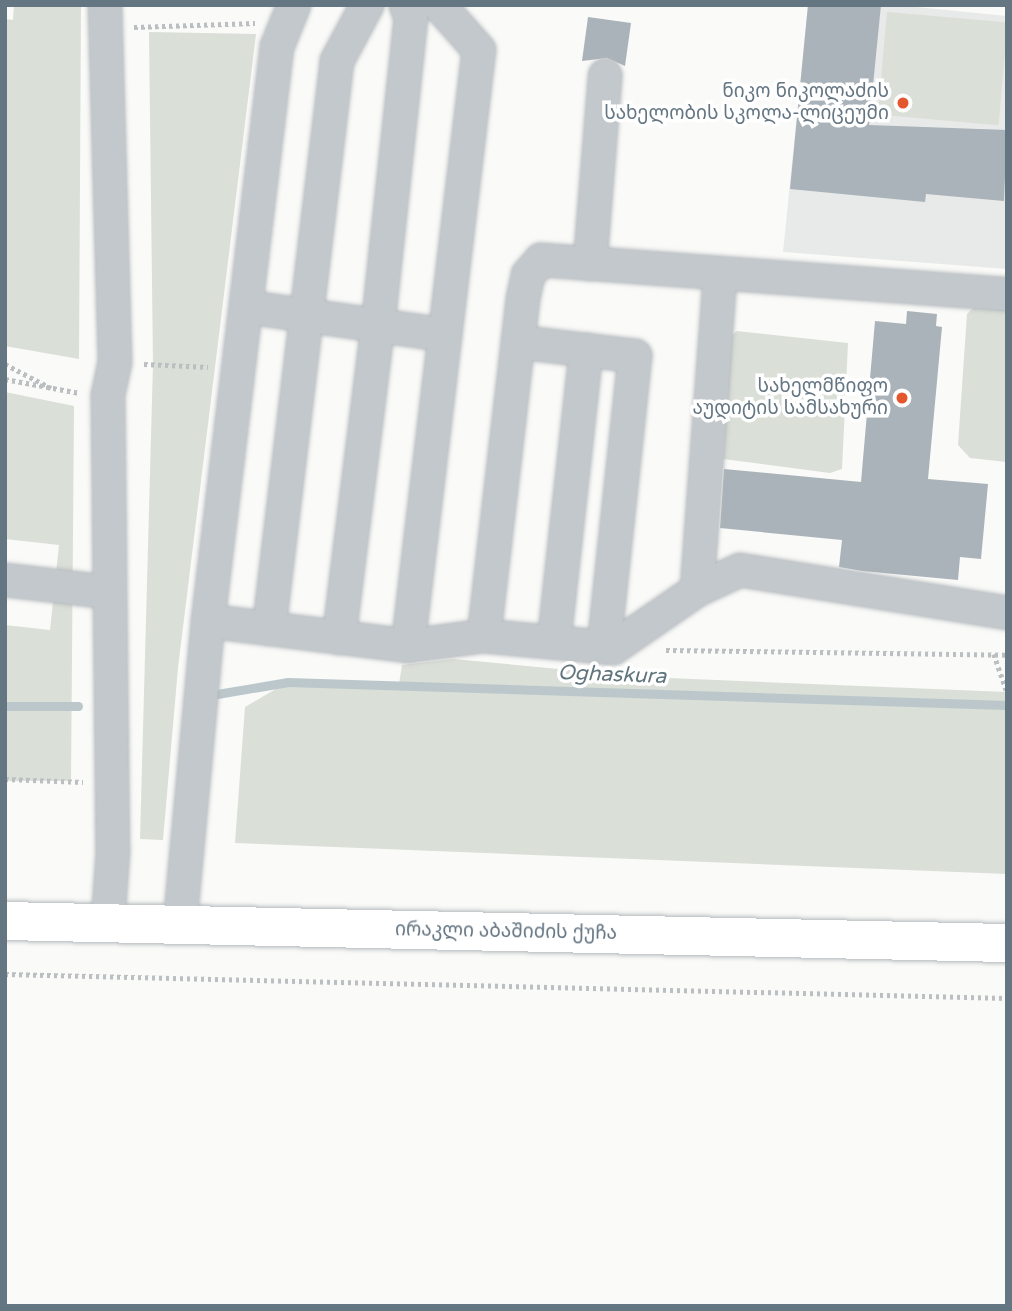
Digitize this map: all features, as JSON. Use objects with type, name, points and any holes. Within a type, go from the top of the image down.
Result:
[{"type":"main road","name":"ირაკლი აბაშიძის ქუჩა","points":[[5,921],[1007,943]]},
{"type":"street","points":[[269,629],[311,316],[337,61],[367,5]]},
{"type":"street","points":[[339,638],[378,326],[411,18],[406,5]]},
{"type":"street","points":[[408,646],[479,51],[439,5]]},
{"type":"street","points":[[180,924],[208,621],[277,47],[290,13]]},
{"type":"street","points":[[105,16],[115,362],[108,396],[107,592],[112,783],[108,923]]},
{"type":"street","points":[[590,264],[605,76]]},
{"type":"street","points":[[484,636],[527,275],[541,260],[1007,294]]},
{"type":"street","points":[[697,590],[720,275]]},
{"type":"street","points":[[246,307],[445,335]]},
{"type":"street","points":[[518,342],[635,356],[608,648]]},
{"type":"street","points":[[554,642],[586,350]]},
{"type":"street","points":[[208,621],[408,646],[484,636],[608,648],[697,590],[740,570],[1007,613]]},
{"type":"street","points":[[5,580],[107,592]]},
{"type":"path","points":[[105,16],[290,13]]},
{"type":"path","points":[[115,362],[239,368]]},
{"type":"path","points":[[5,364],[56,391]]},
{"type":"path","points":[[5,379],[56,391],[108,396]]},
{"type":"path","points":[[608,648],[1007,655]]},
{"type":"path","points":[[994,654],[1007,692]]},
{"type":"path","points":[[5,779],[112,783]]},
{"type":"path","points":[[5,974],[1007,998]]},
{"type":"shaded area","points":[[14,5],[81,5],[79,359],[5,346],[5,19],[13,20]]},
{"type":"shaded area","name":"ნიკო ნიკოლაძის სახელობის სკოლა-ლიცეუმი","points":[[808,5],[896,5],[1007,16],[1007,269],[783,252]]},
{"type":"shaded area","points":[[887,12],[1007,22],[999,125],[878,115]]},
{"type":"shaded area","points":[[149,32],[256,34],[178,668],[163,840],[140,839],[153,364]]},
{"type":"shaded area","points":[[1007,302],[1007,462],[970,458],[958,445],[967,314],[978,303]]},
{"type":"shaded area","points":[[737,331],[848,343],[842,469],[830,473],[723,459],[731,336]]},
{"type":"shaded area","points":[[5,392],[74,406],[71,781],[5,781],[5,625],[50,630],[59,545],[5,539]]},
{"type":"shaded area","points":[[453,659],[644,677],[1007,692],[1007,874],[235,843],[245,707],[288,682],[399,684],[402,665]]},
{"type":"building","points":[[808,5],[881,5],[869,125],[1007,130],[1004,201],[926,194],[925,202],[790,189]]},
{"type":"building","points":[[588,17],[631,23],[625,66],[607,58],[582,61]]},
{"type":"building","name":"სახელმწიფო აუდიტის სამსახური","points":[[907,311],[937,314],[936,326],[942,327],[928,479],[988,484],[981,559],[960,557],[958,580],[862,571],[839,567],[842,540],[720,528],[724,469],[861,482],[875,321],[906,324]]},
{"type":"waterway","name":"Oghaskura","points":[[217,694],[288,682],[1007,705]]},
{"type":"waterway","name":"Oghaskura","points":[[5,706],[78,706]]},
{"type":"place","name":"ნიკო ნიკოლაძის სახელობის სკოლა-ლიცეუმი","points":[[903,103]]},
{"type":"place","name":"სახელმწიფო აუდიტის სამსახური","points":[[902,398]]}]
